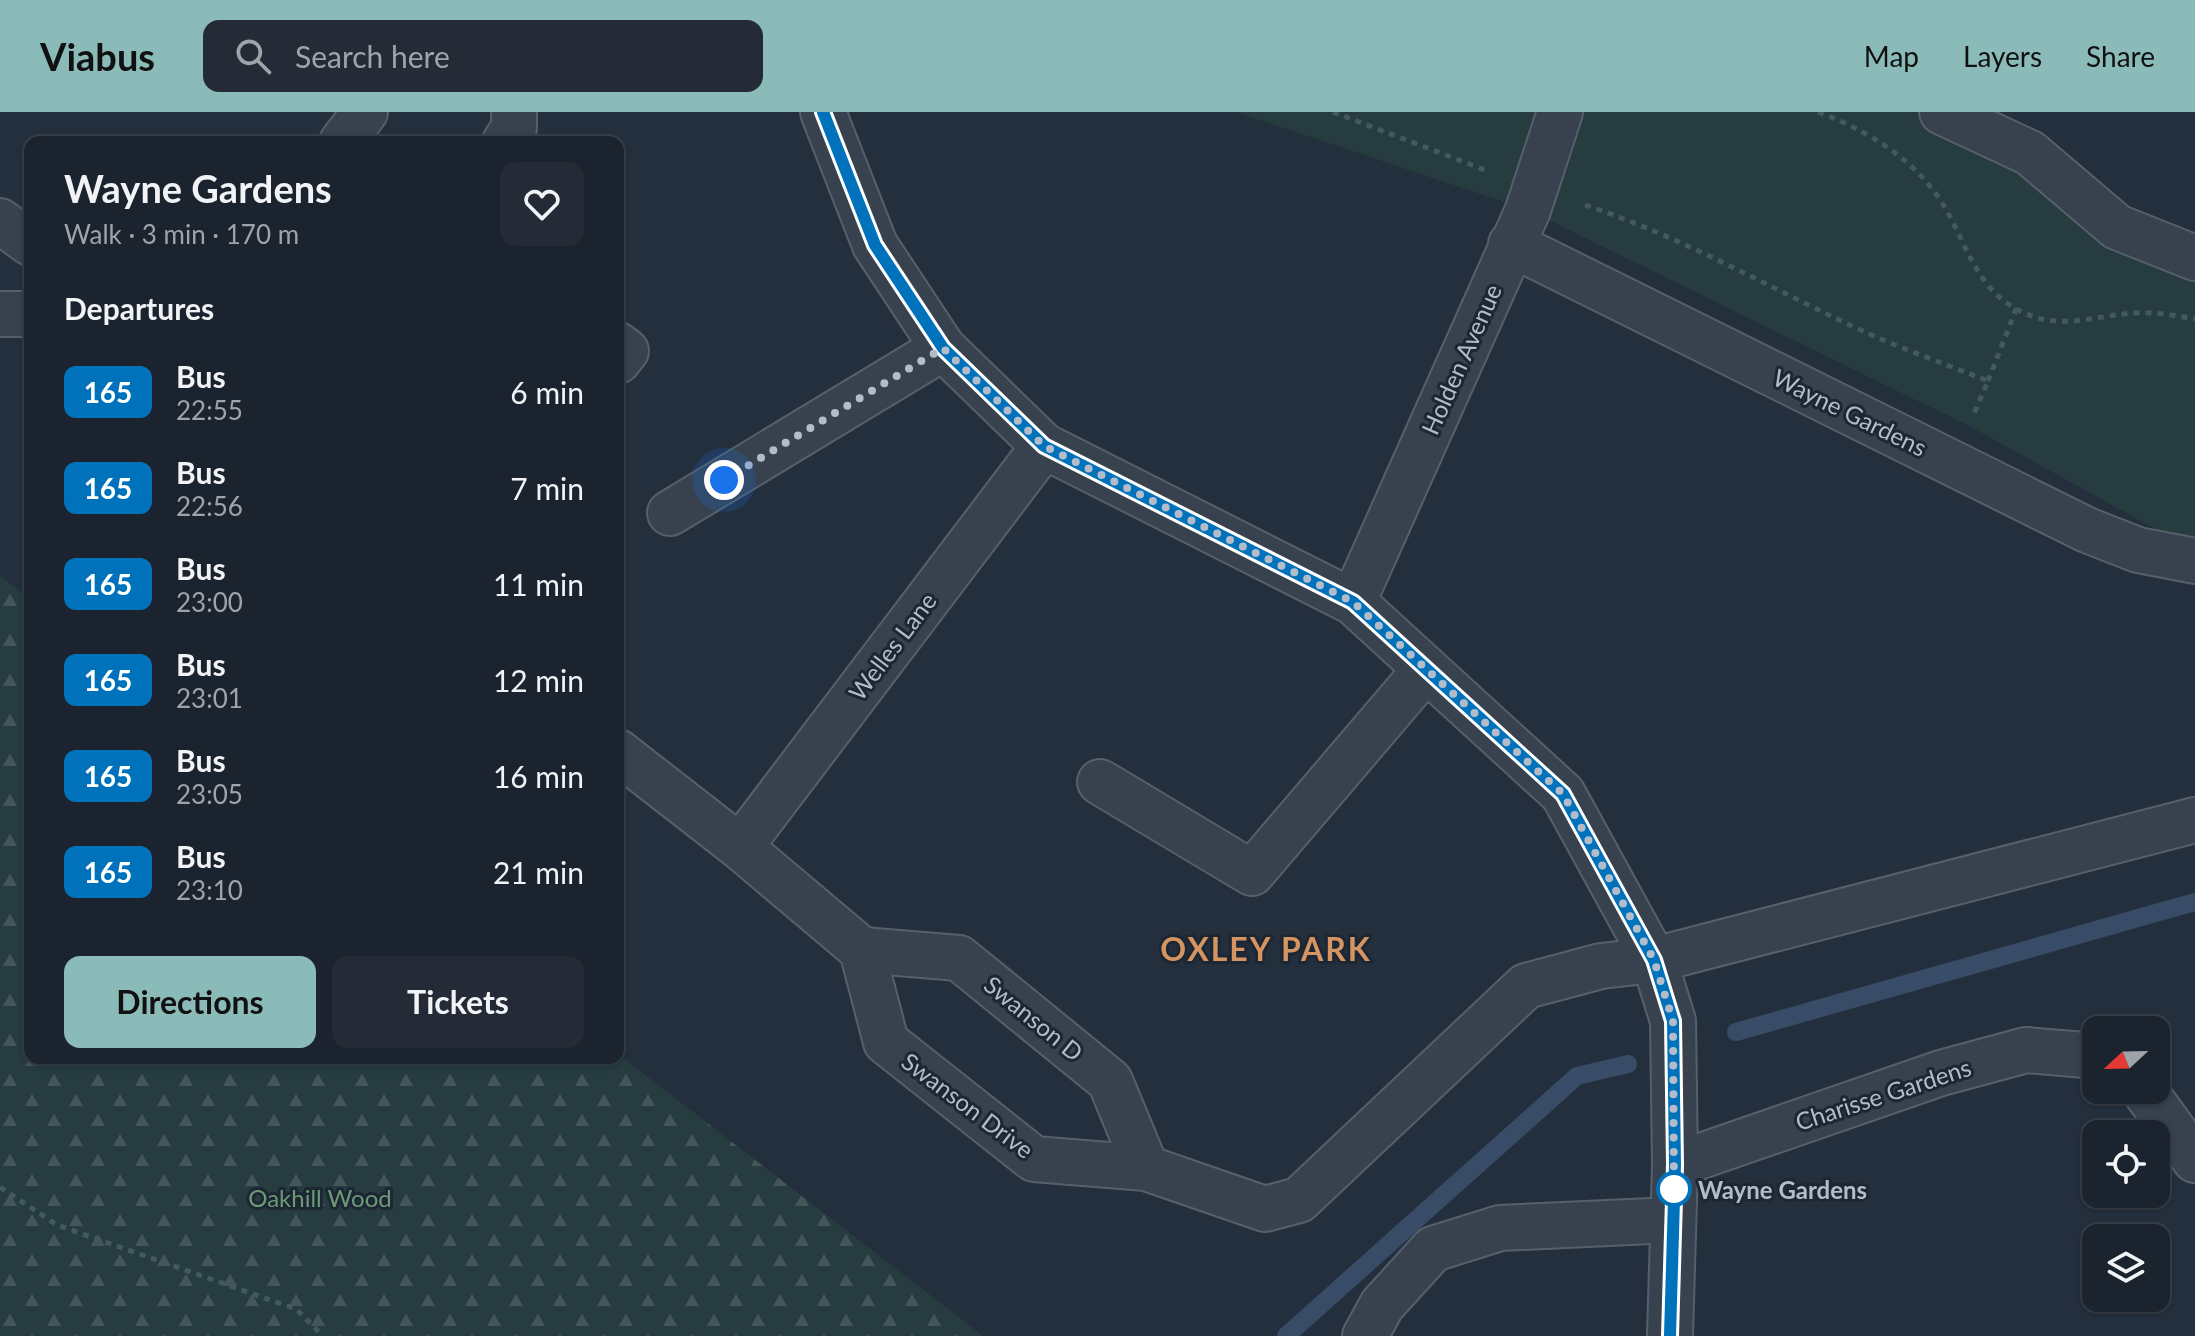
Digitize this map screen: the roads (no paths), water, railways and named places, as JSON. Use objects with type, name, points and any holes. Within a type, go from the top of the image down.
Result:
[{"type":"street","points":[[347,136],[365,112]]},
{"type":"street","points":[[509,136],[514,128],[514,112]]},
{"type":"street","points":[[823,112],[875,245],[943,348],[1044,446],[1353,602],[1563,794],[1654,960],[1673,1021],[1675,1165],[1670,1336]]},
{"type":"street","name":"Holden Avenue","points":[[1353,602],[1536,189],[1560,112]]},
{"type":"street","points":[[1942,112],[2030,153],[2117,227],[2195,258]]},
{"type":"street","points":[[0,221],[24,239]]},
{"type":"street","name":"Wayne Gardens","points":[[1511,244],[2087,530],[2138,550],[2195,561]]},
{"type":"street","points":[[0,314],[24,314]]},
{"type":"street","points":[[670,513],[943,348]]},
{"type":"street","name":"Welles Lane","points":[[740,847],[1044,446]]},
{"type":"street","points":[[1100,782],[1252,873],[1426,669]]},
{"type":"street","points":[[624,757],[740,847],[862,950]]},
{"type":"street","points":[[1654,960],[2195,820]]},
{"type":"street","name":"Swanson Drive","points":[[862,950],[886,1042],[1034,1159],[1146,1168],[1265,1209],[1299,1200],[1526,986],[1601,966],[1654,960]]},
{"type":"street","name":"Swanson D","points":[[862,950],[959,958],[1110,1081],[1146,1168]]},
{"type":"street","name":"Charisse Gardens","points":[[1675,1165],[1941,1073],[2026,1050],[2082,1055]]},
{"type":"street","points":[[2154,1104],[2195,1160]]},
{"type":"street","points":[[1365,1336],[1382,1305],[1433,1249],[1500,1228],[1673,1220]]},
{"type":"waterway","points":[[1736,1032],[2195,902]]},
{"type":"waterway","points":[[1286,1336],[1577,1076],[1628,1064]]},
{"type":"place","name":"Wayne Gardens","points":[[1674,1189]]},
{"type":"district","name":"OXLEY PARK","points":[[1266,948]]},
{"type":"park label","name":"Oakhill Wood","points":[[320,1197]]}]
